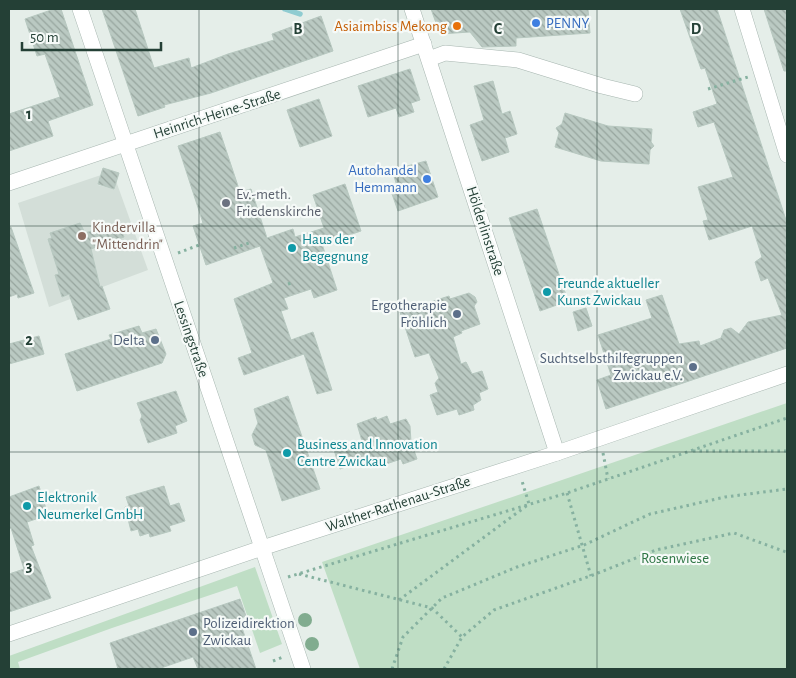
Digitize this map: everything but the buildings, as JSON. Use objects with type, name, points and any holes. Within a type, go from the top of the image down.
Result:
[{"type":"street","name":"Lessingstraße","points":[[80,9],[304,669]]},
{"type":"street","name":"Hölderlinstraße","points":[[412,9],[557,453]]},
{"type":"street","points":[[742,9],[787,156]]},
{"type":"street","name":"Heinrich-Heine-Straße","points":[[9,183],[424,44]]},
{"type":"street","points":[[429,59],[445,53],[518,60],[602,86],[635,94]]},
{"type":"street","name":"Walther-Rathenau-Straße","points":[[9,634],[262,548],[557,453],[787,374]]},
{"type":"path","points":[[708,90],[762,73]]},
{"type":"path","points":[[234,248],[249,242]]},
{"type":"path","points":[[288,284],[294,282]]},
{"type":"path","points":[[275,582],[567,493],[787,418]]},
{"type":"path","points":[[600,438],[608,479]]},
{"type":"path","points":[[690,451],[787,451]]},
{"type":"path","points":[[517,466],[529,504]]},
{"type":"path","points":[[392,669],[403,637],[442,598],[500,574],[582,545],[650,514],[725,497],[787,489]]},
{"type":"path","points":[[567,493],[591,576]]},
{"type":"path","points":[[399,600],[529,504]]},
{"type":"path","points":[[444,669],[462,638],[494,610],[591,576],[656,550],[734,533],[787,554]]},
{"type":"path","points":[[297,574],[432,608],[462,638]]},
{"type":"shaded area","name":"Kindervilla \"Mittendrin\"","points":[[101,175],[98,185],[114,189],[116,181],[148,270],[49,307],[18,203]]},
{"type":"green space","name":"Rosenwiese","points":[[787,403],[787,669],[360,669],[322,562]]},
{"type":"green space","points":[[255,567],[282,644],[260,653],[237,586],[18,662],[20,669],[9,669],[9,656]]},
{"type":"waterway","points":[[285,9],[300,14]]},
{"type":"place","name":"PENNY","points":[[536,23]]},
{"type":"place","name":"Asiaimbiss Mekong","points":[[457,26]]},
{"type":"place","name":"Autohandel Hemmann","points":[[427,179]]},
{"type":"place","name":"Ev.-meth. Friedenskirche","points":[[226,203]]},
{"type":"place","name":"Kindervilla \"Mittendrin\"","points":[[82,236]]},
{"type":"place","name":"Haus der Begegnung","points":[[292,248]]},
{"type":"place","name":"Freunde aktueller Kunst Zwickau","points":[[547,292]]},
{"type":"place","name":"Ergotherapie Fröhlich","points":[[457,314]]},
{"type":"place","name":"Delta","points":[[155,340]]},
{"type":"place","name":"Suchtselbsthilfegruppen Zwickau e.V.","points":[[693,367]]},
{"type":"place","name":"Business and Innovation Centre Zwickau","points":[[287,453]]},
{"type":"place","name":"Elektronik Neumerkel GmbH","points":[[27,506]]},
{"type":"place","name":"Polizeidirektion Zwickau","points":[[193,632]]}]
